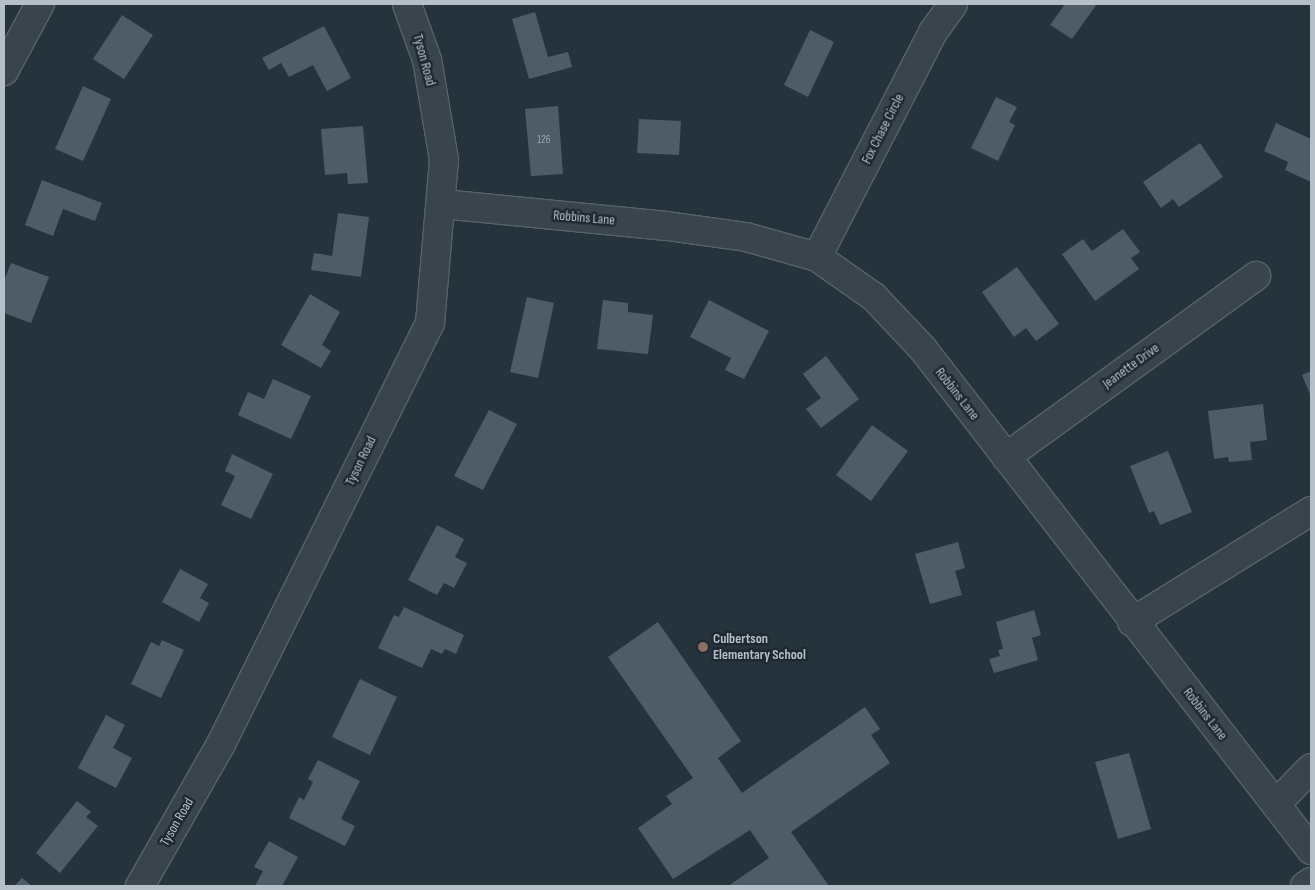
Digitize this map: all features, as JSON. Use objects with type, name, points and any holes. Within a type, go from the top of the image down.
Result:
[{"type":"street","points":[[4,71],[40,4]]},
{"type":"street","name":"Tyson Road","points":[[140,886],[221,744],[430,323],[442,204],[444,160],[429,69],[407,4]]},
{"type":"street","name":"Fox Chase Circle","points":[[817,257],[933,32],[952,4]]},
{"type":"street","name":"Robbins Lane","points":[[442,204],[667,226],[746,237],[817,257],[874,297],[922,349],[1132,622],[1311,850]]},
{"type":"street","name":"Jeanette Drive","points":[[1006,457],[1256,276]]},
{"type":"street","points":[[1132,622],[1311,511]]},
{"type":"street","points":[[1276,804],[1311,768]]},
{"type":"street","points":[[1305,886],[1311,882]]},
{"type":"building","points":[[1065,4],[1097,4],[1072,39],[1050,25]]},
{"type":"building","points":[[535,12],[548,57],[568,52],[572,67],[529,79],[512,19]]},
{"type":"building","points":[[122,15],[153,35],[124,79],[93,59]]},
{"type":"building","points":[[324,26],[351,78],[327,91],[313,65],[289,77],[281,63],[269,70],[262,58]]},
{"type":"building","points":[[810,30],[834,42],[808,97],[784,85]]},
{"type":"building","points":[[83,86],[111,99],[83,161],[55,149]]},
{"type":"building","points":[[996,97],[1017,107],[1009,122],[1015,125],[998,161],[971,148]]},
{"type":"building","points":[[558,106],[563,174],[531,176],[525,109]]},
{"type":"building","points":[[639,119],[681,121],[679,155],[637,153]]},
{"type":"building","points":[[1276,123],[1311,139],[1311,182],[1285,170],[1288,162],[1264,151]]},
{"type":"building","points":[[363,126],[368,183],[348,184],[347,173],[325,175],[321,129]]},
{"type":"building","points":[[1200,143],[1223,177],[1179,207],[1173,199],[1161,208],[1143,182]]},
{"type":"building","points":[[42,180],[102,203],[95,221],[63,209],[53,236],[25,225]]},
{"type":"building","points":[[338,213],[369,217],[361,277],[311,270],[314,253],[332,256]]},
{"type":"building","points":[[1123,229],[1140,252],[1131,258],[1139,269],[1095,301],[1062,254],[1083,239],[1092,251]]},
{"type":"building","points":[[11,263],[49,277],[31,323],[4,313],[4,281]]},
{"type":"building","points":[[1017,267],[1059,324],[1036,341],[1026,328],[1014,337],[982,292]]},
{"type":"building","points":[[310,294],[340,312],[322,345],[331,351],[321,368],[281,345]]},
{"type":"building","points":[[527,297],[554,303],[538,378],[510,372]]},
{"type":"building","points":[[603,300],[628,303],[628,312],[653,315],[648,354],[597,349]]},
{"type":"building","points":[[709,300],[769,331],[744,379],[725,370],[731,358],[690,337]]},
{"type":"building","points":[[826,356],[859,399],[821,428],[806,409],[821,398],[803,374]]},
{"type":"building","points":[[1311,371],[1311,397],[1302,375]]},
{"type":"building","points":[[273,379],[311,396],[291,439],[238,415],[248,392],[264,399]]},
{"type":"building","points":[[1263,404],[1267,440],[1250,442],[1252,460],[1229,462],[1228,457],[1214,459],[1208,411]]},
{"type":"building","points":[[489,410],[517,424],[483,490],[454,476]]},
{"type":"building","points":[[872,425],[908,451],[871,501],[836,475]]},
{"type":"building","points":[[1168,451],[1192,512],[1160,525],[1154,511],[1149,513],[1130,466]]},
{"type":"building","points":[[232,454],[273,474],[251,519],[221,505],[235,476],[225,471]]},
{"type":"building","points":[[437,525],[464,539],[455,557],[467,563],[454,588],[444,583],[437,595],[408,580]]},
{"type":"building","points":[[958,542],[965,568],[955,571],[962,595],[930,604],[915,554]]},
{"type":"building","points":[[180,569],[208,584],[200,598],[209,603],[199,622],[162,602]]},
{"type":"building","points":[[404,607],[464,635],[456,654],[445,649],[442,654],[431,649],[422,668],[378,648],[394,615],[399,617]]},
{"type":"building","points":[[1034,610],[1041,635],[1032,638],[1038,660],[994,673],[989,659],[1000,656],[998,650],[1003,649],[996,622]]},
{"type":"building","points":[[658,622],[741,741],[718,758],[742,793],[865,707],[880,729],[871,735],[890,763],[791,832],[829,886],[728,886],[769,858],[750,830],[673,879],[638,828],[672,804],[666,796],[693,778],[608,657]]},
{"type":"building","points":[[162,640],[184,650],[161,698],[131,684],[151,642],[159,646]]},
{"type":"building","points":[[360,679],[397,697],[370,755],[332,737]]},
{"type":"building","points":[[106,715],[125,725],[113,748],[132,758],[116,788],[78,768]]},
{"type":"building","points":[[1129,753],[1151,829],[1118,839],[1095,762]]},
{"type":"building","points":[[318,760],[360,781],[341,819],[355,826],[345,846],[289,818],[299,797],[304,800],[313,782],[308,779]]},
{"type":"building","points":[[77,801],[91,812],[86,817],[98,826],[60,873],[36,853]]},
{"type":"building","points":[[269,841],[298,857],[282,886],[255,886],[263,871],[254,867]]},
{"type":"building","points":[[22,878],[32,886],[14,886]]},
{"type":"place","name":"Culbertson Elementary School","points":[[703,647]]}]
